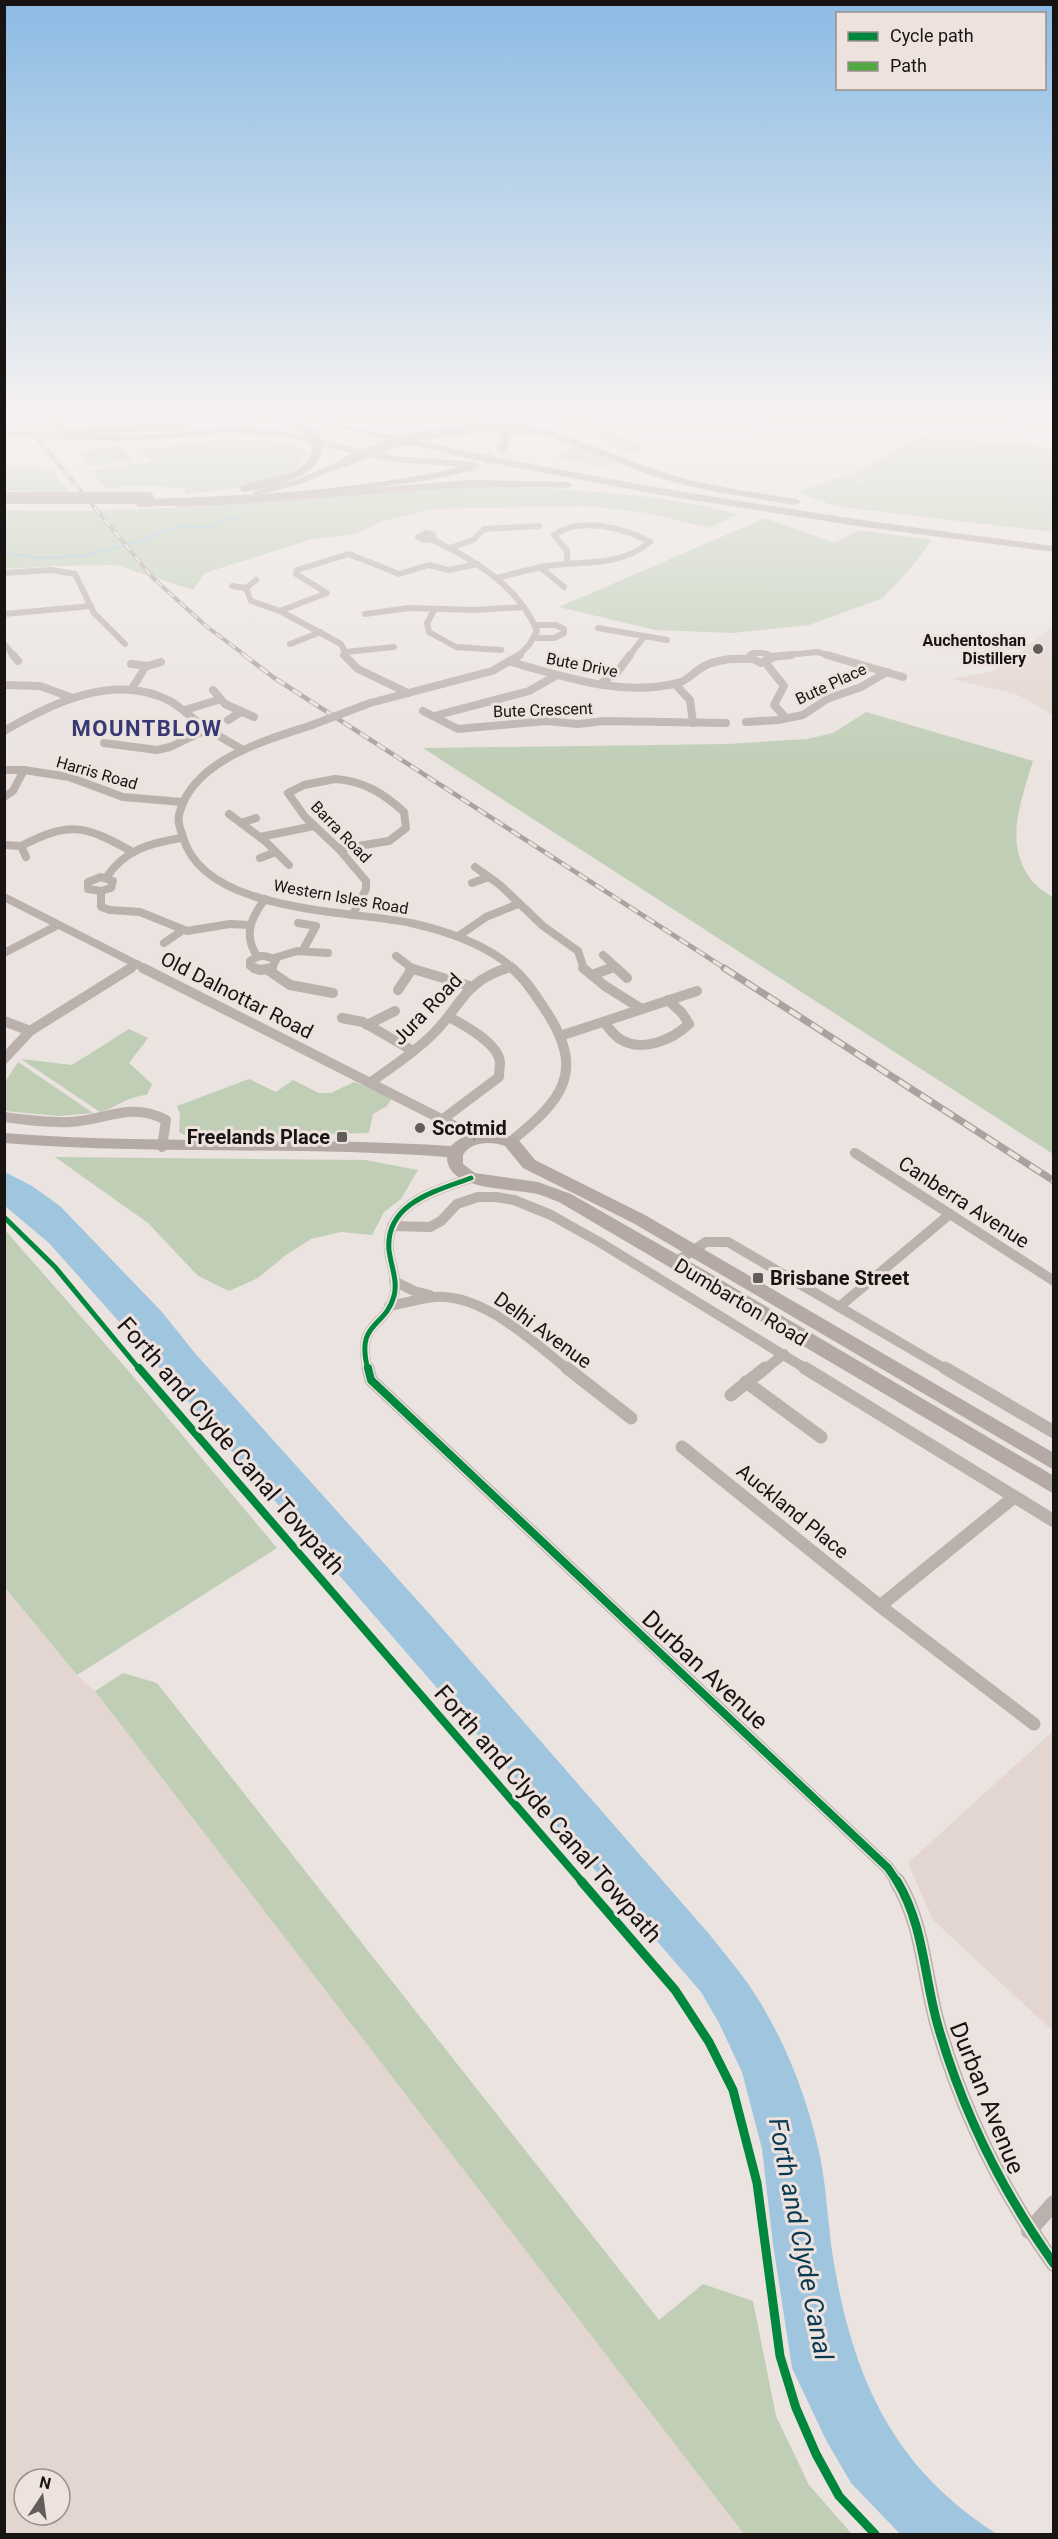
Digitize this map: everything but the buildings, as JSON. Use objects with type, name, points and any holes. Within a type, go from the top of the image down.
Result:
[{"type":"main road","points":[[902,529],[1053,549]]},
{"type":"main road","points":[[968,529],[1053,541]]},
{"type":"main road","points":[[471,1178],[455,1165],[456,1152],[463,1144],[475,1139],[493,1137],[510,1142]]},
{"type":"main road","points":[[4,1138],[95,1146],[369,1146],[456,1152]]},
{"type":"main road","name":"Dumbarton Road","points":[[510,1142],[518,1148],[530,1164],[639,1219],[692,1249],[1053,1463]]},
{"type":"main road","name":"Dumbarton Road","points":[[490,1180],[514,1173],[521,1165],[522,1156]]},
{"type":"main road","name":"Dumbarton Road","points":[[471,1178],[547,1191],[677,1261],[1053,1486]]},
{"type":"street","points":[[450,548],[473,540],[484,529]]},
{"type":"street","points":[[499,529],[518,529]]},
{"type":"street","points":[[562,529],[554,535],[567,551],[567,564]]},
{"type":"street","points":[[496,578],[540,567],[608,562],[640,550],[650,542],[615,529]]},
{"type":"street","points":[[182,802],[191,789],[218,763],[243,750],[370,703],[482,674],[511,662],[524,652],[537,630],[524,607],[496,578],[478,564],[431,540]]},
{"type":"street","points":[[280,611],[327,593],[296,574],[297,570],[343,555],[354,555],[395,574],[429,565],[448,570],[478,564]]},
{"type":"street","points":[[540,567],[564,587]]},
{"type":"street","points":[[4,573],[51,570],[75,574],[91,606],[125,644]]},
{"type":"street","points":[[232,586],[246,588],[256,580]]},
{"type":"street","points":[[246,588],[251,602],[280,611],[321,632],[341,644],[345,652],[344,657],[350,664],[392,682],[408,693]]},
{"type":"street","points":[[4,614],[91,606]]},
{"type":"street","points":[[365,614],[389,616],[396,609],[475,610],[524,607]]},
{"type":"street","points":[[435,609],[427,623],[429,632],[456,647],[501,650]]},
{"type":"street","points":[[534,638],[553,638],[564,633],[564,629],[556,625],[536,625]]},
{"type":"street","points":[[598,628],[667,640]]},
{"type":"street","points":[[290,644],[321,632]]},
{"type":"street","points":[[600,684],[618,671],[644,637]]},
{"type":"street","points":[[4,644],[18,661]]},
{"type":"street","points":[[345,652],[382,651],[394,647]]},
{"type":"street","points":[[481,650],[484,660]]},
{"type":"street","name":"Bute Drive","points":[[750,659],[749,656],[757,653],[772,657],[818,652],[903,677]]},
{"type":"street","name":"Bute Drive","points":[[511,662],[557,675],[621,687],[675,684],[684,681],[710,664],[750,659],[765,662],[772,660],[772,657]]},
{"type":"street","points":[[131,664],[146,666],[161,662]]},
{"type":"street","name":"Bute Place","points":[[765,662],[784,686],[774,705],[786,718]]},
{"type":"street","points":[[131,690],[146,666]]},
{"type":"street","name":"Bute Place","points":[[746,722],[808,713],[831,697],[866,686],[887,672]]},
{"type":"street","name":"Bute Crescent","points":[[434,716],[459,707],[528,692],[557,675]]},
{"type":"street","points":[[675,684],[689,695],[692,702],[693,723]]},
{"type":"street","points":[[4,685],[39,685],[55,689],[73,698]]},
{"type":"street","points":[[4,731],[36,713],[73,698],[105,691],[131,690],[151,693],[166,699],[185,710],[208,729],[243,750]]},
{"type":"street","points":[[213,690],[218,700],[254,717]]},
{"type":"street","points":[[185,710],[218,700]]},
{"type":"street","name":"Bute Crescent","points":[[423,711],[458,729],[546,721],[578,724],[604,721],[726,723]]},
{"type":"street","points":[[228,720],[241,712]]},
{"type":"street","points":[[104,743],[157,750],[170,747],[208,729]]},
{"type":"street","name":"Harris Road","points":[[4,770],[24,770],[69,777],[123,797],[182,802]]},
{"type":"street","points":[[4,797],[13,792],[24,770]]},
{"type":"street","name":"Barra Road","points":[[339,849],[389,840],[406,828],[405,812],[378,789],[355,780],[327,780],[303,785],[288,793],[293,803],[339,849],[366,881],[366,890],[353,914]]},
{"type":"street","name":"Western Isles Road","points":[[182,802],[178,825],[181,838],[196,864],[229,886],[265,899],[295,906],[419,925],[460,935],[511,966],[562,1035],[568,1061],[567,1077],[562,1088],[534,1123],[510,1142]]},
{"type":"street","points":[[229,814],[260,837],[290,865]]},
{"type":"street","points":[[241,823],[256,818]]},
{"type":"street","points":[[260,837],[314,826]]},
{"type":"street","points":[[4,845],[21,846],[41,835],[69,828],[97,831],[131,851]]},
{"type":"street","points":[[106,878],[111,867],[131,851],[151,843],[181,838]]},
{"type":"street","points":[[21,846],[26,857]]},
{"type":"street","points":[[260,858],[276,852]]},
{"type":"street","points":[[475,867],[551,933],[578,951],[584,968],[592,975],[640,1008]]},
{"type":"street","points":[[472,884],[489,877]]},
{"type":"street","points":[[106,878],[113,881],[113,884],[101,891],[90,890],[86,886],[91,880],[106,878]]},
{"type":"street","points":[[101,891],[99,903],[101,908],[140,912],[183,930],[199,931],[230,924],[249,925]]},
{"type":"street","name":"Old Dalnottar Road","points":[[4,897],[371,1082],[443,1119],[475,1139]]},
{"type":"street","points":[[257,956],[248,939],[249,925],[265,899]]},
{"type":"street","points":[[460,935],[486,917],[518,904]]},
{"type":"street","points":[[298,923],[316,926],[303,950]]},
{"type":"street","points":[[4,953],[58,925]]},
{"type":"street","points":[[164,943],[183,930]]},
{"type":"street","points":[[274,958],[275,965],[268,970],[256,970],[250,966],[250,961],[257,956],[265,955],[274,958],[303,950],[328,953]]},
{"type":"street","points":[[603,955],[627,978]]},
{"type":"street","points":[[396,956],[412,969],[436,974],[472,987]]},
{"type":"street","points":[[4,1059],[30,1031],[137,964]]},
{"type":"street","name":"Jura Road","points":[[371,1082],[413,1051],[449,1017],[460,999],[482,978],[511,966]]},
{"type":"street","points":[[592,975],[615,966]]},
{"type":"street","points":[[398,990],[412,969]]},
{"type":"street","points":[[268,970],[277,980],[288,986],[333,993]]},
{"type":"street","points":[[562,1035],[640,1008],[697,992]]},
{"type":"street","points":[[603,1022],[621,1040],[638,1045],[656,1042],[682,1032],[690,1024],[682,1012],[669,1000]]},
{"type":"street","points":[[367,1025],[394,1011]]},
{"type":"street","points":[[443,1119],[499,1077],[500,1060],[483,1038],[467,1026],[449,1017]]},
{"type":"street","points":[[342,1018],[367,1025],[413,1051]]},
{"type":"street","points":[[4,1021],[30,1031]]},
{"type":"street","points":[[4,1117],[55,1122],[81,1121],[139,1109],[152,1112],[166,1120],[162,1147]]},
{"type":"street","name":"Canberra Avenue","points":[[855,1154],[1053,1281]]},
{"type":"street","points":[[392,1226],[399,1212],[471,1178]]},
{"type":"street","name":"Dumbarton Road","points":[[392,1226],[416,1228],[434,1225],[442,1221],[457,1203],[473,1197],[493,1195],[536,1210],[601,1243],[1053,1521]]},
{"type":"street","points":[[839,1307],[950,1214]]},
{"type":"street","name":"Durban Avenue","points":[[392,1226],[389,1244],[394,1294],[389,1306],[371,1326],[364,1341],[364,1356],[371,1380],[888,1868],[912,1910],[936,2022],[950,2065],[991,2164],[1029,2231],[1053,2264]]},
{"type":"street","name":"Dumbarton Road","points":[[677,1261],[703,1241],[711,1239],[728,1242],[1053,1432]]},
{"type":"street","points":[[394,1281],[414,1291],[436,1297]]},
{"type":"street","name":"Delhi Avenue","points":[[389,1306],[436,1297],[470,1301],[513,1326],[631,1418]]},
{"type":"street","points":[[731,1395],[784,1354]]},
{"type":"street","points":[[746,1382],[821,1437]]},
{"type":"street","name":"Auckland Place","points":[[682,1447],[880,1606],[1034,1724]]},
{"type":"street","points":[[880,1606],[1014,1497]]},
{"type":"street","points":[[1029,2231],[1053,2203]]},
{"type":"shaded area","name":"Auchentoshan Distillery","points":[[1053,626],[1053,715],[1016,694],[952,679],[994,671]]},
{"type":"shaded area","points":[[4,1588],[77,1675],[95,1691],[744,2534],[5,2534]]},
{"type":"shaded area","points":[[1053,1731],[1053,2031],[933,1920],[908,1863]]},
{"type":"green space","points":[[4,529],[365,529],[356,534],[309,540],[205,573],[193,590],[116,565],[5,569]]},
{"type":"green space","points":[[738,529],[797,529],[835,543],[858,530],[932,540],[912,567],[883,598],[809,625],[733,633],[655,630],[559,607]]},
{"type":"green space","points":[[1032,529],[1053,529],[1053,532]]},
{"type":"green space","points":[[866,712],[1033,761],[1020,807],[1016,837],[1023,867],[1032,881],[1053,898],[1053,1154],[423,748],[727,744],[807,739],[833,733]]},
{"type":"green space","points":[[129,1029],[148,1038],[129,1063],[152,1084],[147,1095],[134,1097],[100,1112],[21,1059],[72,1065]]},
{"type":"green space","points":[[18,1062],[93,1113],[59,1116],[5,1111],[5,1082]]},
{"type":"green space","points":[[249,1079],[276,1092],[293,1080],[319,1093],[331,1093],[354,1082],[393,1097],[387,1106],[373,1114],[369,1133],[188,1137],[179,1132],[180,1114],[177,1106]]},
{"type":"green space","points":[[55,1157],[365,1160],[418,1170],[401,1199],[384,1212],[372,1235],[341,1232],[311,1239],[286,1255],[258,1278],[229,1291],[198,1276],[148,1223]]},
{"type":"green space","points":[[4,1229],[126,1368],[277,1548],[77,1675],[5,1588]]},
{"type":"green space","points":[[123,1673],[157,1683],[659,2320],[703,2284],[753,2301],[776,2416],[809,2485],[852,2534],[744,2534],[95,1691]]},
{"type":"water","name":"Forth and Clyde Canal","points":[[5,1172],[32,1186],[60,1206],[162,1312],[194,1352],[434,1619],[710,1935],[744,1979],[761,2003],[781,2041],[812,2122],[820,2156],[840,2295],[864,2376],[882,2413],[903,2447],[929,2478],[960,2507],[997,2534],[900,2534],[851,2483],[826,2440],[792,2368],[773,2244],[762,2149],[742,2072],[719,2023],[701,1992],[122,1325],[49,1243],[5,1206]]},
{"type":"waterway","points":[[4,553],[42,558],[84,556],[141,541],[172,529]]},
{"type":"railway","points":[[113,529],[153,578],[206,626],[246,656]]},
{"type":"railway","points":[[244,655],[273,677],[726,969]]},
{"type":"railway","points":[[724,968],[1054,1181]]},
{"type":"marked path","points":[[453,1125],[475,1139]]},
{"type":"cycle path","points":[[471,1178],[416,1201],[401,1211],[393,1222],[389,1245],[395,1283],[394,1295],[388,1307],[372,1326],[364,1347],[371,1380],[888,1868],[905,1895],[912,1912],[920,1939],[937,2023],[946,2055],[970,2119],[999,2179],[1034,2237],[1054,2264]]},
{"type":"cycle path","name":"Forth and Clyde Canal Towpath","points":[[4,1217],[55,1267],[122,1349],[675,1990],[709,2042],[733,2090],[757,2183],[780,2356],[796,2408],[816,2454],[839,2496],[875,2534]]},
{"type":"place","name":"Auchentoshan Distillery","points":[[1038,649]]},
{"type":"place","name":"Scotmid","points":[[420,1128]]},
{"type":"place","name":"Freelands Place","points":[[342,1137]]},
{"type":"place","name":"Brisbane Street","points":[[758,1278]]},
{"type":"district","name":"MOUNTBLOW","points":[[147,728]]}]
